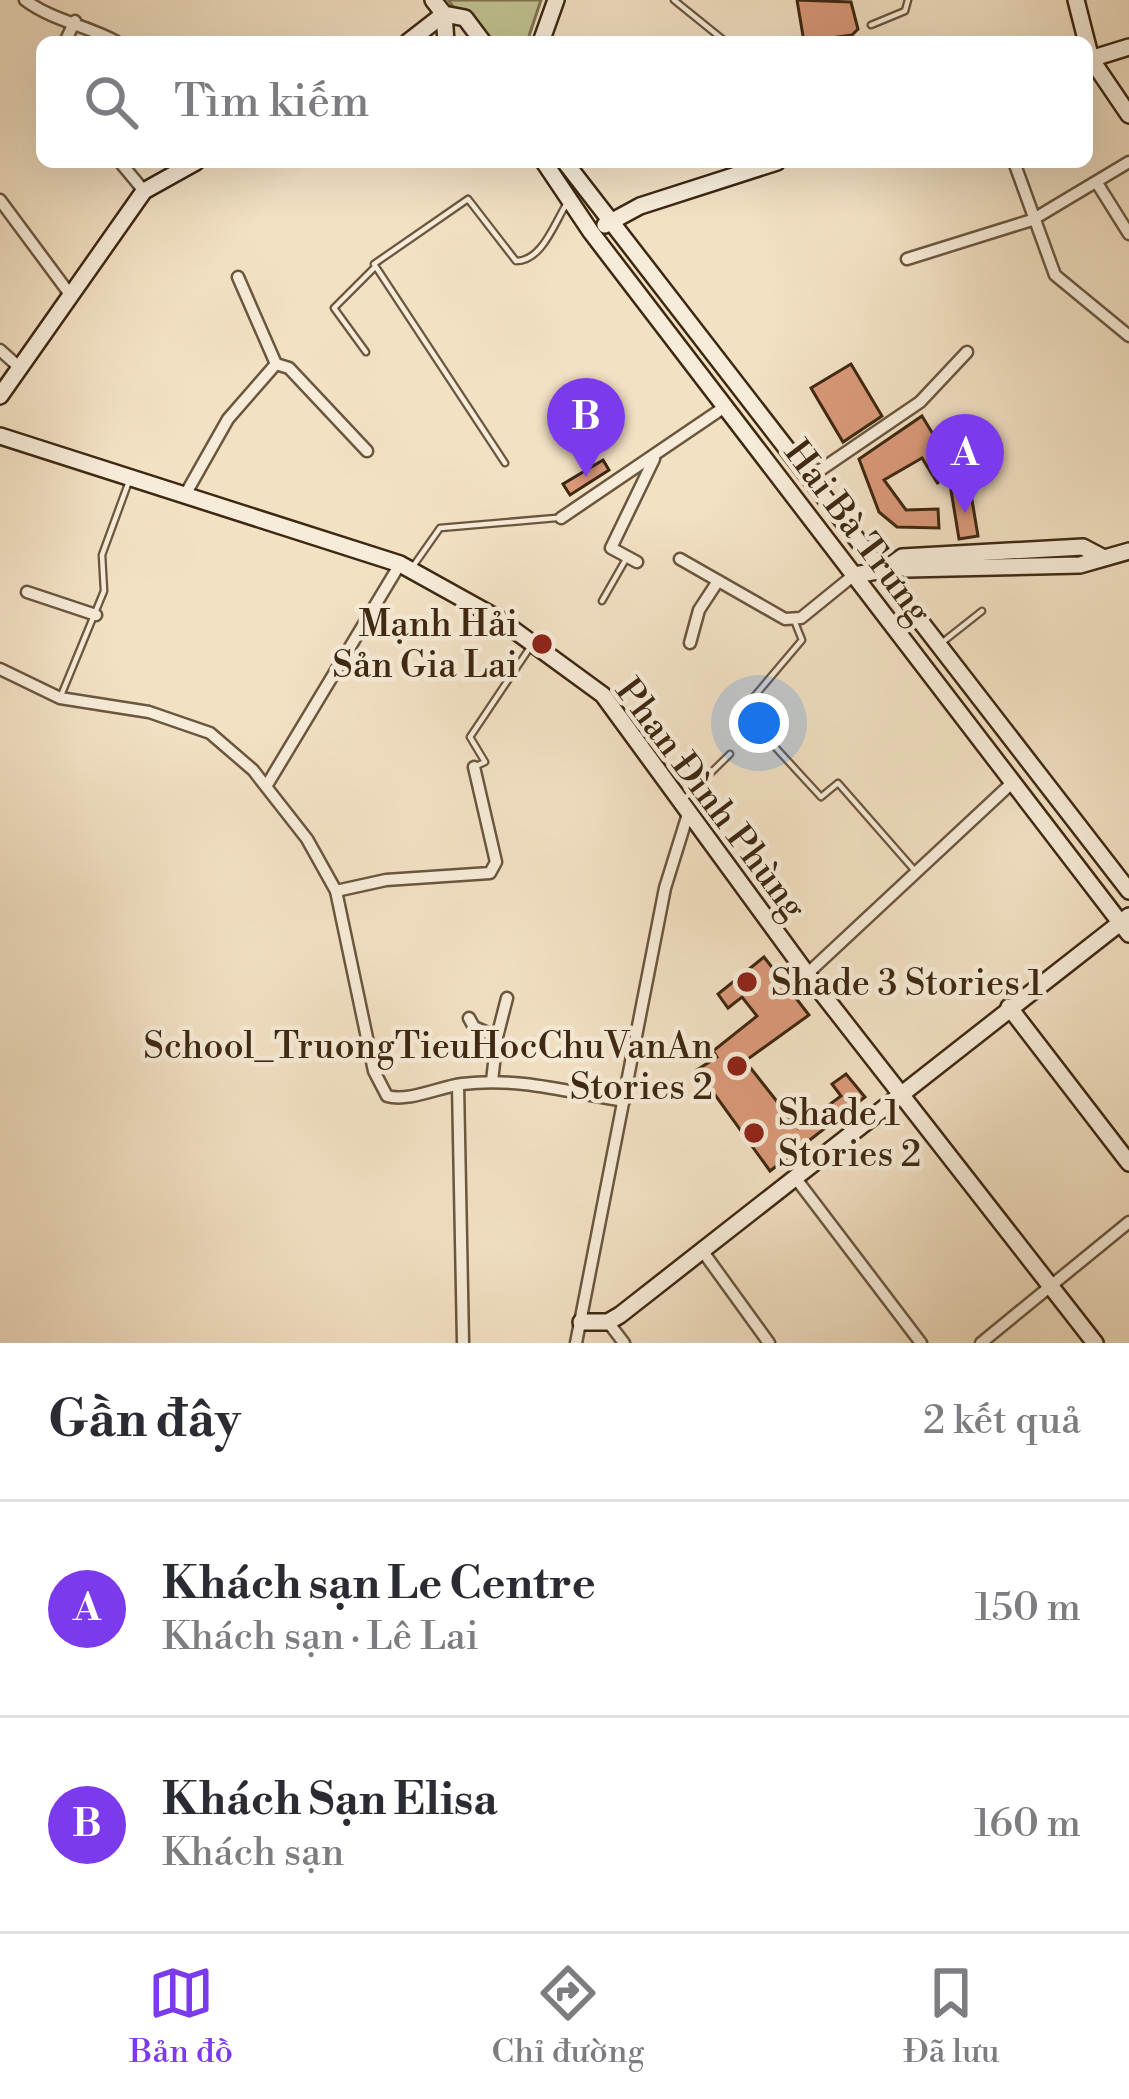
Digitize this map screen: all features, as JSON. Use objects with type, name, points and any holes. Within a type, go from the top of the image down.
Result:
[{"type":"street","points":[[25,0],[49,16],[75,21],[105,36]]},
{"type":"street","points":[[543,36],[556,0]]},
{"type":"street","points":[[1076,0],[1084,36]]},
{"type":"street","points":[[413,36],[438,7],[465,18],[478,36]]},
{"type":"street","points":[[68,36],[75,21]]},
{"type":"street","points":[[1093,59],[1129,47]]},
{"type":"street","points":[[1093,66],[1129,115]]},
{"type":"street","points":[[907,259],[1032,220],[1129,162]]},
{"type":"street","points":[[125,168],[144,191]]},
{"type":"street","points":[[0,396],[144,191],[185,168]]},
{"type":"street","name":"Hai Bà Trưng","points":[[548,168],[591,232],[1126,924]]},
{"type":"street","name":"Hai Bà Trưng","points":[[569,168],[810,477],[890,567],[939,644],[1129,891]]},
{"type":"street","points":[[591,232],[640,206],[757,168]]},
{"type":"street","points":[[1016,168],[1055,274],[1129,336]]},
{"type":"street","points":[[1096,183],[1129,234]]},
{"type":"street","points":[[569,200],[584,190]]},
{"type":"street","points":[[0,200],[69,293]]},
{"type":"street","points":[[238,277],[276,364]]},
{"type":"street","points":[[0,350],[19,367]]},
{"type":"street","points":[[810,477],[920,402],[968,352]]},
{"type":"street","points":[[276,364],[290,368],[367,451]]},
{"type":"street","points":[[185,495],[228,419],[276,364]]},
{"type":"street","points":[[561,518],[726,406]]},
{"type":"street","name":"Phan Đình Phùng","points":[[0,436],[405,567],[532,644],[603,695],[807,974],[1095,1343]]},
{"type":"street","points":[[632,560],[611,548],[655,455]]},
{"type":"street","points":[[680,559],[794,620],[854,575],[890,567],[1081,565],[1120,558]]},
{"type":"street","points":[[266,785],[405,567]]},
{"type":"street","points":[[690,643],[699,610],[718,581]]},
{"type":"street","points":[[27,592],[96,614]]},
{"type":"street","points":[[0,673],[60,698],[149,712],[210,734],[229,746],[266,785],[308,839],[336,890],[383,1092],[398,1099],[458,1085],[522,1079],[624,1101]]},
{"type":"street","points":[[336,890],[386,880],[490,873],[496,862],[474,767]]},
{"type":"street","points":[[807,974],[1014,781]]},
{"type":"street","points":[[576,1343],[684,808]]},
{"type":"street","points":[[581,1322],[608,1322],[1010,1006],[1126,924]]},
{"type":"street","points":[[492,1081],[507,998]]},
{"type":"street","points":[[1010,1006],[1129,1163]]},
{"type":"street","points":[[469,1018],[474,1028],[497,1037]]},
{"type":"street","points":[[458,1085],[464,1342]]},
{"type":"street","points":[[794,1176],[921,1343]]},
{"type":"street","points":[[981,1343],[1129,1222]]},
{"type":"street","points":[[701,1249],[769,1343]]},
{"type":"street","points":[[608,1322],[623,1343]]},
{"type":"lane","points":[[674,0],[719,36]]},
{"type":"lane","points":[[871,25],[905,11],[908,0]]},
{"type":"lane","points":[[366,352],[334,308],[381,255],[468,199],[498,242],[516,261],[525,262],[534,257],[569,200]]},
{"type":"lane","points":[[374,268],[505,463]]},
{"type":"lane","points":[[60,698],[104,591],[104,544],[130,478]]},
{"type":"lane","points":[[405,567],[440,528],[561,518]]},
{"type":"lane","points":[[602,601],[632,560]]},
{"type":"lane","points":[[939,644],[982,611]]},
{"type":"lane","points":[[794,620],[802,640],[742,711],[821,797],[838,783],[916,872]]},
{"type":"lane","points":[[474,767],[485,762],[470,736],[532,644]]},
{"type":"lane","points":[[684,808],[730,754]]},
{"type":"green space","points":[[448,0],[541,0],[529,36],[475,36]]},
{"type":"building","points":[[797,0],[851,2],[858,29],[852,35],[803,36]]},
{"type":"building","points":[[851,364],[882,416],[843,442],[811,388]]},
{"type":"building","points":[[922,416],[954,469],[937,470],[938,484],[922,458],[884,480],[906,510],[938,509],[939,528],[897,527],[879,512],[859,459]]},
{"type":"building","points":[[603,460],[609,470],[570,495],[563,484]]},
{"type":"building","points":[[970,488],[978,536],[959,539],[951,490]]},
{"type":"building","name":"School_TruongTieuHocChuVanAn Stories 2","points":[[764,957],[809,1015],[745,1061],[798,1128],[841,1096],[832,1084],[846,1074],[865,1097],[770,1171],[697,1070],[717,1057],[713,1051],[757,1016],[742,997],[728,1008],[718,994]]},
{"type":"place","name":"Khách Sạn Elisa","points":[[586,477]]},
{"type":"place","name":"Khách sạn Le Centre","points":[[965,513]]},
{"type":"place","name":"Mạnh Hải Sản Gia Lai","points":[[542,644]]},
{"type":"place","name":"Shade 3 Stories 1","points":[[747,982]]},
{"type":"place","name":"School_TruongTieuHocChuVanAn Stories 2","points":[[737,1066]]},
{"type":"place","name":"Shade 1 Stories 2","points":[[754,1133]]}]
